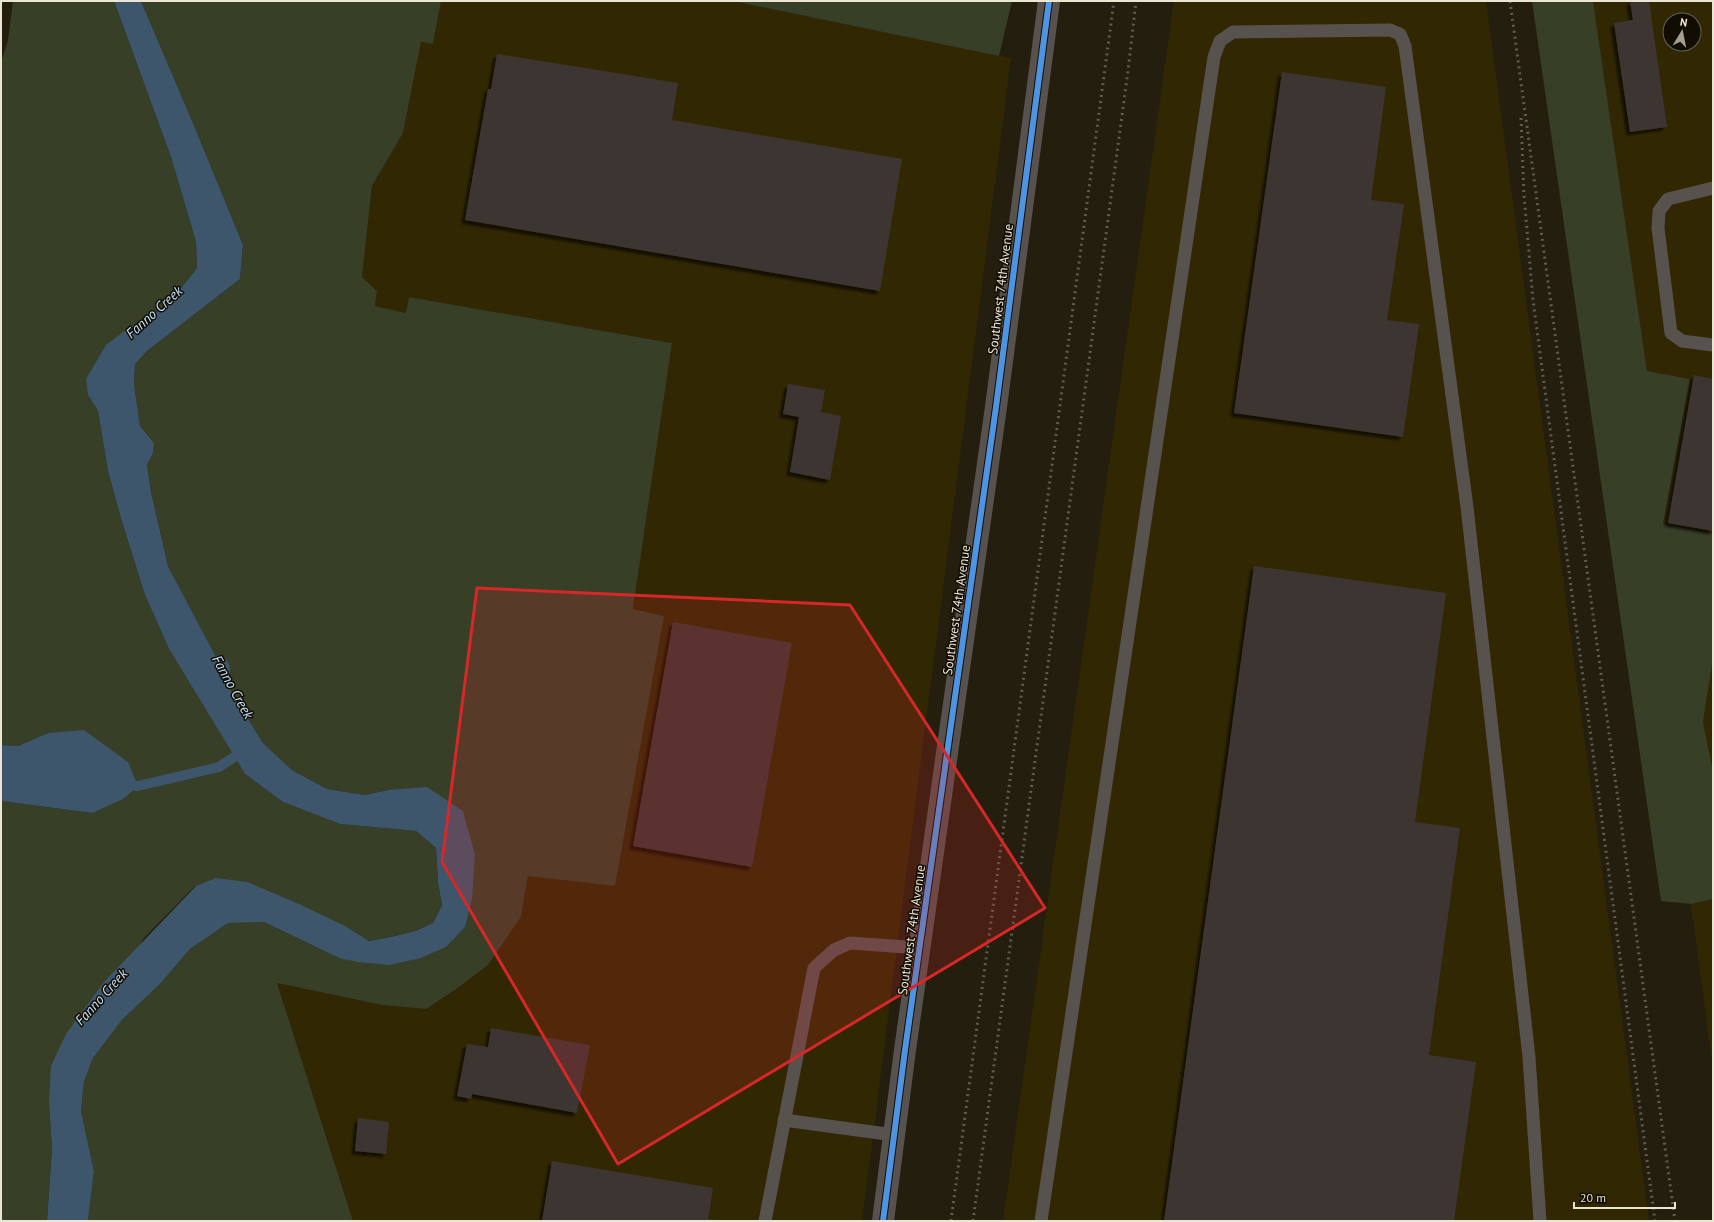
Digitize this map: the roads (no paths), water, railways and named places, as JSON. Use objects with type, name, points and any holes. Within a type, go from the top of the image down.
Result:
[{"type":"street","name":"Southwest 74th Avenue","points":[[883,1221],[996,407],[1049,1]]},
{"type":"lane","points":[[1041,1221],[1214,57],[1220,41],[1233,32],[1390,30],[1400,34],[1405,46],[1467,508],[1529,1057],[1540,1221]]},
{"type":"lane","points":[[1713,188],[1668,198],[1659,211],[1658,228],[1671,332],[1682,341],[1713,345]]},
{"type":"lane","points":[[765,1221],[814,968],[834,950],[850,943],[920,948]]},
{"type":"lane","points":[[784,1120],[894,1135]]},
{"type":"water","name":"Fanno Creek","points":[[114,1],[141,1],[243,245],[240,279],[147,351],[135,364],[134,384],[140,426],[154,443],[153,453],[147,465],[151,492],[168,566],[215,655],[227,660],[230,666],[229,688],[263,743],[292,770],[327,789],[365,795],[388,790],[427,787],[463,811],[475,855],[472,899],[465,927],[446,947],[421,958],[389,965],[358,962],[339,958],[264,922],[228,923],[190,949],[160,984],[122,1020],[93,1058],[84,1082],[81,1111],[94,1171],[88,1221],[47,1221],[52,1149],[49,1102],[51,1066],[66,1034],[104,982],[196,886],[216,878],[247,882],[299,904],[347,927],[369,941],[415,931],[433,923],[442,905],[438,883],[436,848],[416,831],[340,824],[283,802],[245,774],[169,649],[145,595],[108,471],[98,411],[88,395],[86,379],[106,345],[127,329],[166,307],[197,268],[196,242],[171,157]]},
{"type":"water","points":[[84,730],[128,762],[138,786],[123,799],[92,813],[1,801],[1,745],[18,746],[48,733]]},
{"type":"waterway","points":[[124,784],[138,786],[219,767],[245,750]]},
{"type":"railway","points":[[951,1221],[1114,1]]},
{"type":"railway","points":[[973,1221],[1128,71],[1136,1]]},
{"type":"railway","points":[[1510,1],[1675,1221]]},
{"type":"railway","points":[[1521,118],[1524,195],[1533,300],[1655,1221]]}]
